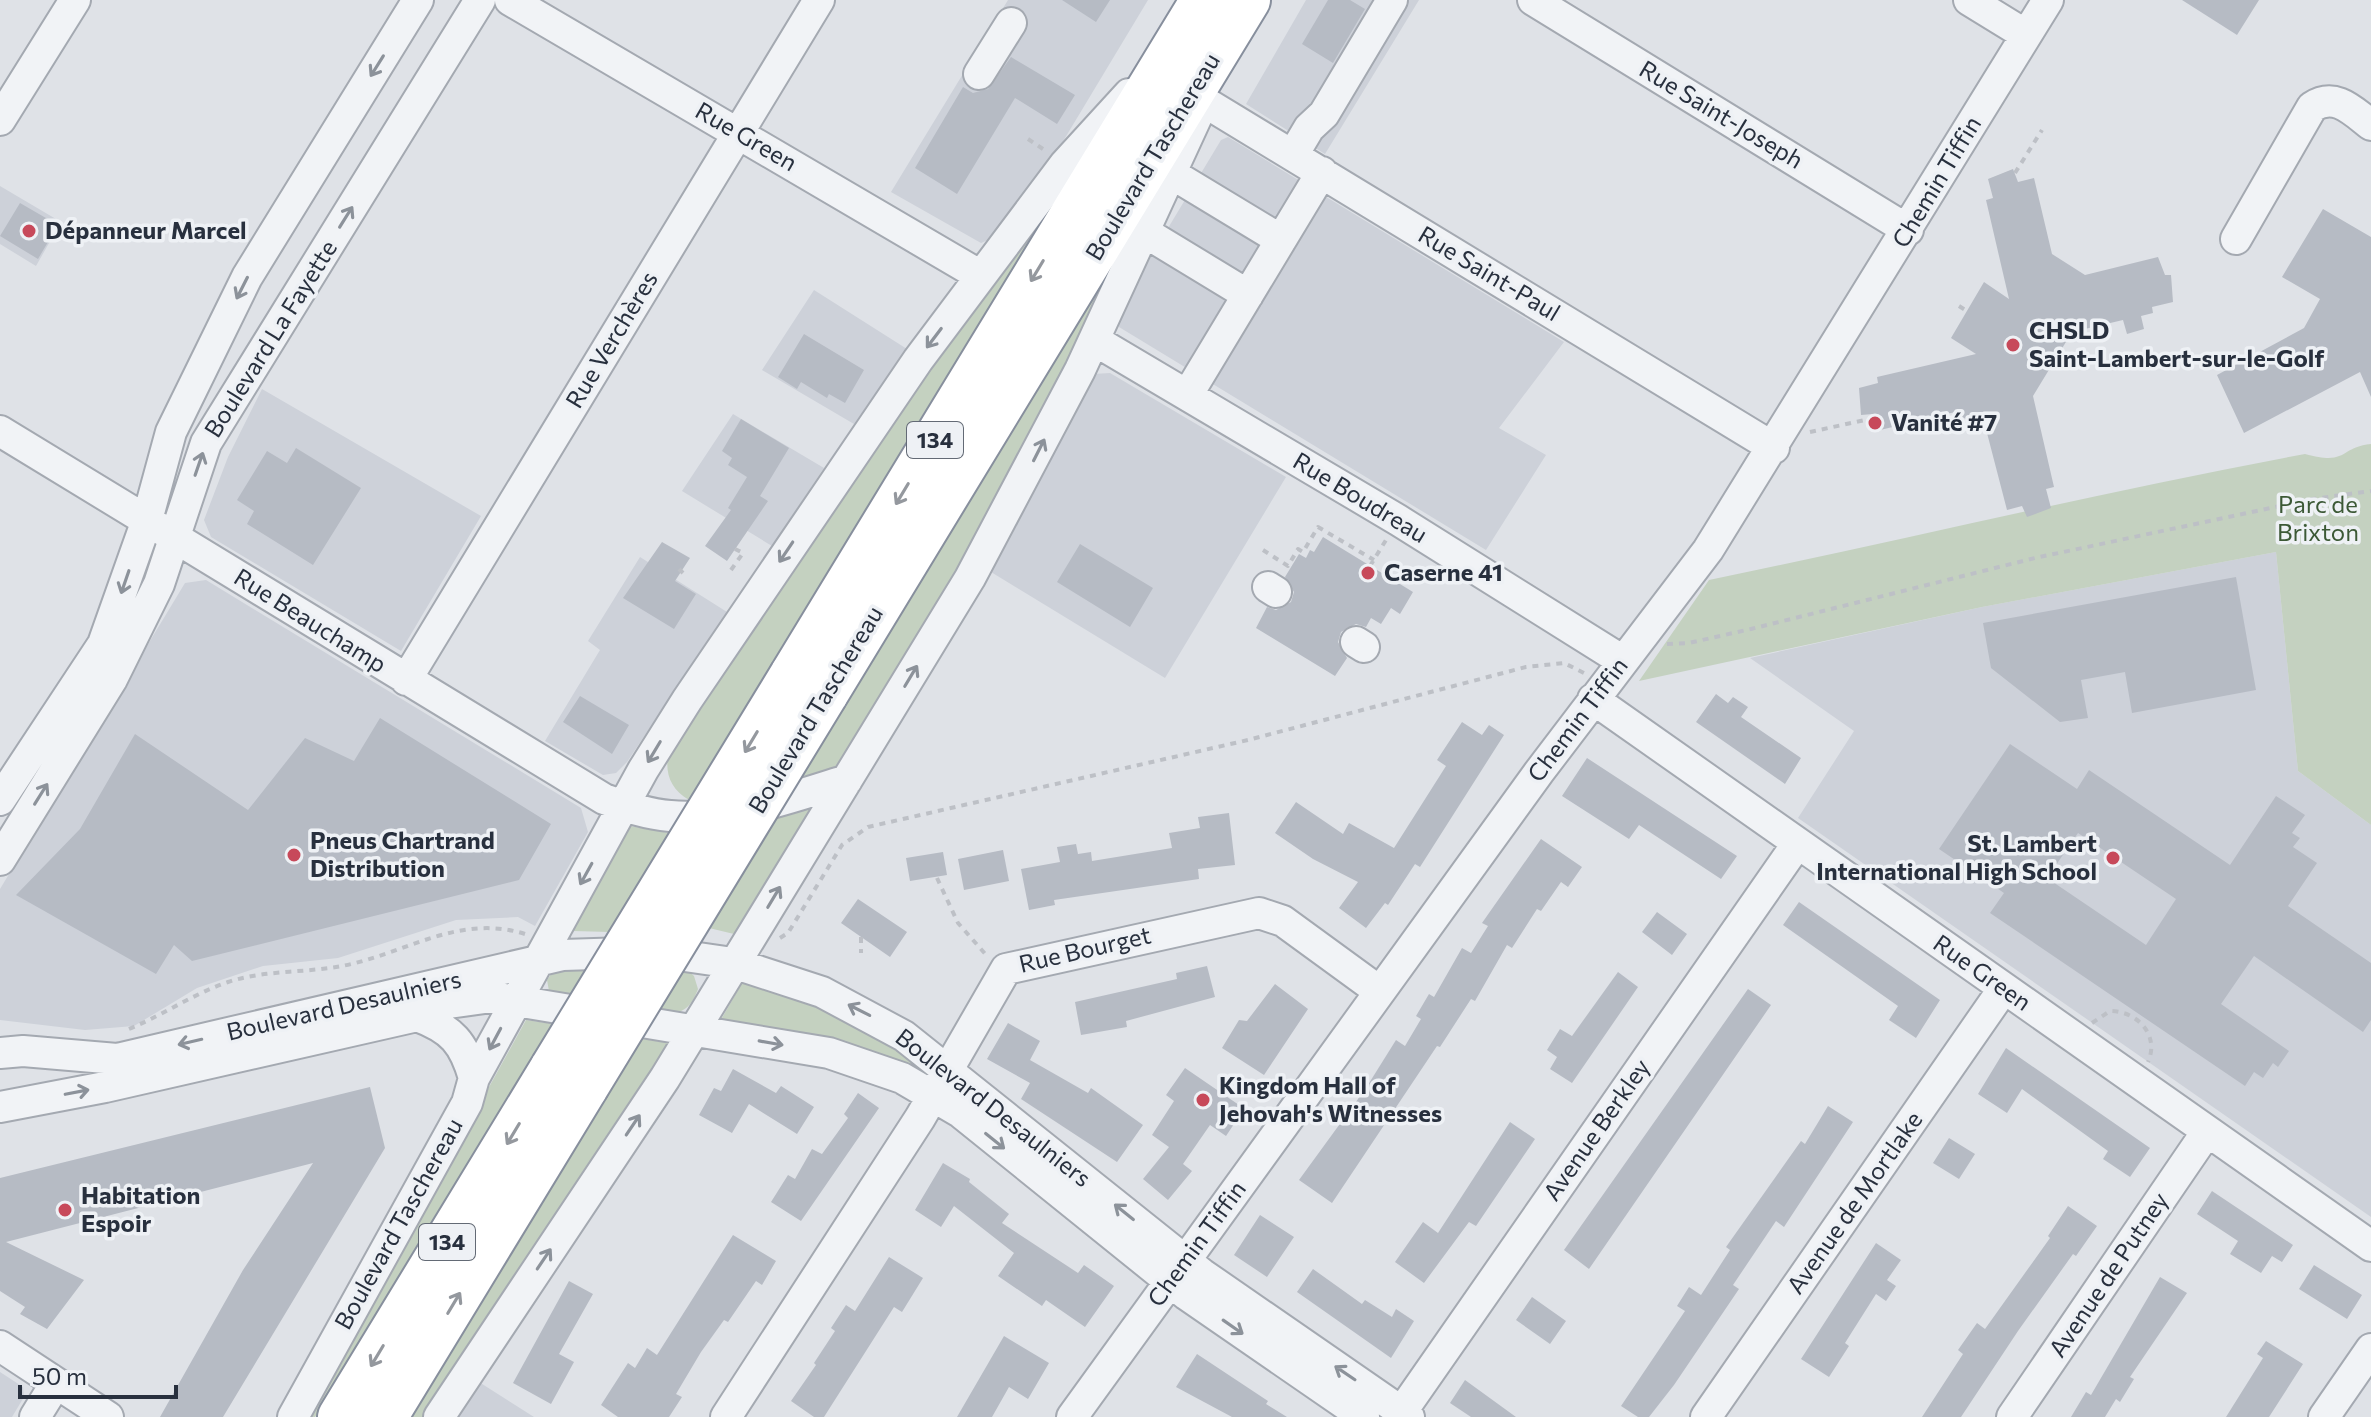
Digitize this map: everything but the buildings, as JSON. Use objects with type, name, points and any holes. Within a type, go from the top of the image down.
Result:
[{"type":"highway","name":"Boulevard Taschereau","points":[[385,1417],[570,1077],[808,685],[1203,0]]},
{"type":"highway","name":"Boulevard Taschereau","points":[[808,685],[1247,2]]},
{"type":"highway","name":"Boulevard Taschereau","points":[[340,1417],[570,1077]]},
{"type":"street","points":[[0,120],[75,0]]},
{"type":"street","name":"Boulevard La Fayette","points":[[0,800],[103,644],[147,520],[171,432],[247,277],[418,0]]},
{"type":"street","name":"Boulevard La Fayette","points":[[0,860],[112,679],[159,584],[206,443],[480,0]]},
{"type":"street","name":"Rue Green","points":[[510,0],[981,276]]},
{"type":"street","name":"Rue Verchères","points":[[406,680],[819,0]]},
{"type":"street","points":[[1293,155],[1309,128],[1324,114],[1392,0]]},
{"type":"street","name":"Rue Saint-Joseph","points":[[1533,0],[1908,230]]},
{"type":"street","points":[[1969,0],[2026,35]]},
{"type":"street","name":"Chemin Tiffin","points":[[1072,1417],[1379,991],[1589,686],[1623,661],[1702,558],[1774,448],[2048,0]]},
{"type":"street","name":"Boulevard Taschereau","points":[[439,1417],[694,1030],[998,529],[1146,233],[1247,2]]},
{"type":"street","points":[[979,74],[1011,23]]},
{"type":"street","name":"Boulevard Taschereau","points":[[293,1417],[467,1103],[474,1078],[516,1001],[536,948],[687,700],[836,477],[981,276],[1065,164],[1177,43]]},
{"type":"street","points":[[2236,239],[2312,107],[2324,100],[2366,110]]},
{"type":"street","name":"Rue Saint-Paul","points":[[1203,101],[1774,448]]},
{"type":"street","points":[[1188,394],[1322,172]]},
{"type":"street","points":[[1172,174],[1281,240]]},
{"type":"street","points":[[1146,233],[1248,295]]},
{"type":"street","name":"Rue Boudreau","points":[[1094,340],[1188,394],[1623,661]]},
{"type":"street","name":"Rue Beauchamp","points":[[0,431],[592,793],[623,806],[658,815],[691,817],[767,803],[847,780]]},
{"type":"street","name":"Rue Green","points":[[1589,686],[1797,844],[2371,1246]]},
{"type":"street","name":"Avenue Berkley","points":[[1403,1415],[1797,844]]},
{"type":"street","name":"Rue Bourget","points":[[726,1417],[940,1081],[1002,973],[1017,964],[1259,913],[1283,921],[1379,991]]},
{"type":"street","name":"Boulevard Desaulniers","points":[[0,1053],[23,1051],[117,1059],[536,948],[572,954],[645,952],[733,963],[835,998],[888,1025],[940,1081],[1364,1417]]},
{"type":"street","name":"Avenue de Mortlake","points":[[1706,1417],[2004,988]]},
{"type":"street","name":"Boulevard Desaulniers","points":[[0,1107],[105,1087],[417,1016],[441,1004],[492,997],[844,1057],[881,1069],[940,1081]]},
{"type":"street","points":[[417,1016],[442,1025],[454,1035],[465,1051],[474,1078]]},
{"type":"street","name":"Avenue de Putney","points":[[2012,1417],[2206,1133]]},
{"type":"street","name":"Boulevard Desaulniers","points":[[1177,1271],[1403,1415]]},
{"type":"street","points":[[0,1346],[108,1417]]},
{"type":"street","points":[[2324,1417],[2371,1349]]},
{"type":"street","points":[[35,1417],[56,1383]]},
{"type":"path","points":[[2015,173],[2042,130]]},
{"type":"path","points":[[1028,139],[1055,157]]},
{"type":"path","points":[[1959,306],[1967,311]]},
{"type":"path","points":[[1807,432],[1874,418]]},
{"type":"path","points":[[1663,643],[1689,643],[2035,558],[2313,499],[2371,491]]},
{"type":"path","points":[[1263,550],[1288,566],[1298,549],[1303,552],[1318,527],[1372,563],[1388,538]]},
{"type":"path","points":[[731,570],[743,553],[735,549]]},
{"type":"path","points":[[772,941],[788,933],[842,845],[868,827],[1248,740],[1526,667],[1564,663],[1589,686]]},
{"type":"path","points":[[937,878],[958,923],[1002,973]]},
{"type":"path","points":[[125,1030],[191,998],[247,976],[352,964],[467,927],[491,927],[536,948]]},
{"type":"path","points":[[861,937],[861,953]]},
{"type":"path","points":[[2088,1028],[2098,1017],[2110,1011],[2121,1011],[2139,1018],[2151,1038],[2151,1057],[2145,1068]]},
{"type":"shaded area","points":[[1008,0],[1148,0],[1062,143],[988,240],[981,243],[891,192]]},
{"type":"shaded area","points":[[1306,0],[1419,0],[1325,154],[1246,104]]},
{"type":"shaded area","points":[[1228,137],[1564,342],[1499,428],[1546,455],[1486,550],[1119,327],[1119,319],[1147,263],[1221,140]]},
{"type":"shaded area","name":"Dépanneur Marcel","points":[[0,186],[61,222],[36,266],[0,244]]},
{"type":"shaded area","points":[[814,290],[907,349],[854,424],[762,370]]},
{"type":"shaded area","points":[[1110,373],[1286,477],[1165,678],[991,572],[1093,374]]},
{"type":"shaded area","points":[[262,389],[481,516],[401,651],[211,537],[204,520],[228,457]]},
{"type":"shaded area","points":[[733,414],[824,468],[772,546],[682,491]]},
{"type":"shaded area","name":"St. Lambert International High School","points":[[2276,552],[2298,771],[2371,825],[2371,1217],[1798,818],[1854,731],[1750,658],[1982,607]]},
{"type":"shaded area","points":[[640,557],[727,612],[627,762],[616,773],[603,775],[545,741],[600,650],[588,641]]},
{"type":"shaded area","points":[[206,580],[581,808],[588,832],[535,926],[518,917],[456,920],[338,958],[263,966],[197,988],[134,1026],[85,1030],[0,1020],[0,889],[185,583]]},
{"type":"shaded area","points":[[0,1372],[23,1387],[24,1397],[12,1417],[0,1417]]},
{"type":"shaded area","points":[[479,1382],[534,1417],[457,1417]]},
{"type":"green space","points":[[1061,192],[689,800],[671,781],[667,768],[668,754],[890,421]]},
{"type":"green space","points":[[1126,243],[1063,376],[987,524],[842,764],[828,774],[797,783]]},
{"type":"green space","name":"Parc de Brixton","points":[[2371,444],[2371,825],[2298,771],[2276,552],[1982,607],[1639,681],[1709,580],[2230,468],[2305,454],[2337,457]]},
{"type":"green space","points":[[815,808],[734,934],[709,928],[778,816]]},
{"type":"green space","points":[[630,826],[669,833],[610,932],[573,931]]},
{"type":"green space","points":[[588,967],[569,999],[549,991],[547,980],[554,970]]},
{"type":"green space","points":[[685,968],[694,976],[698,989],[688,1007],[678,1012],[657,1013]]},
{"type":"green space","points":[[745,978],[853,1019],[916,1061],[912,1067],[719,1023]]},
{"type":"green space","points":[[526,1020],[553,1024],[315,1417],[307,1417]]},
{"type":"green space","points":[[642,1039],[669,1043],[422,1417],[411,1417]]},
{"type":"place","name":"Dépanneur Marcel","points":[[29,231]]},
{"type":"place","name":"CHSLD Saint-Lambert-sur-le-Golf","points":[[2013,345]]},
{"type":"place","name":"Vanité #7","points":[[1875,423]]},
{"type":"place","name":"Caserne 41","points":[[1368,573]]},
{"type":"place","name":"Pneus Chartrand Distribution","points":[[294,855]]},
{"type":"place","name":"St. Lambert International High School","points":[[2113,858]]},
{"type":"place","name":"Kingdom Hall of Jehovah's Witnesses","points":[[1203,1100]]},
{"type":"place","name":"Habitation Espoir","points":[[65,1210]]}]
